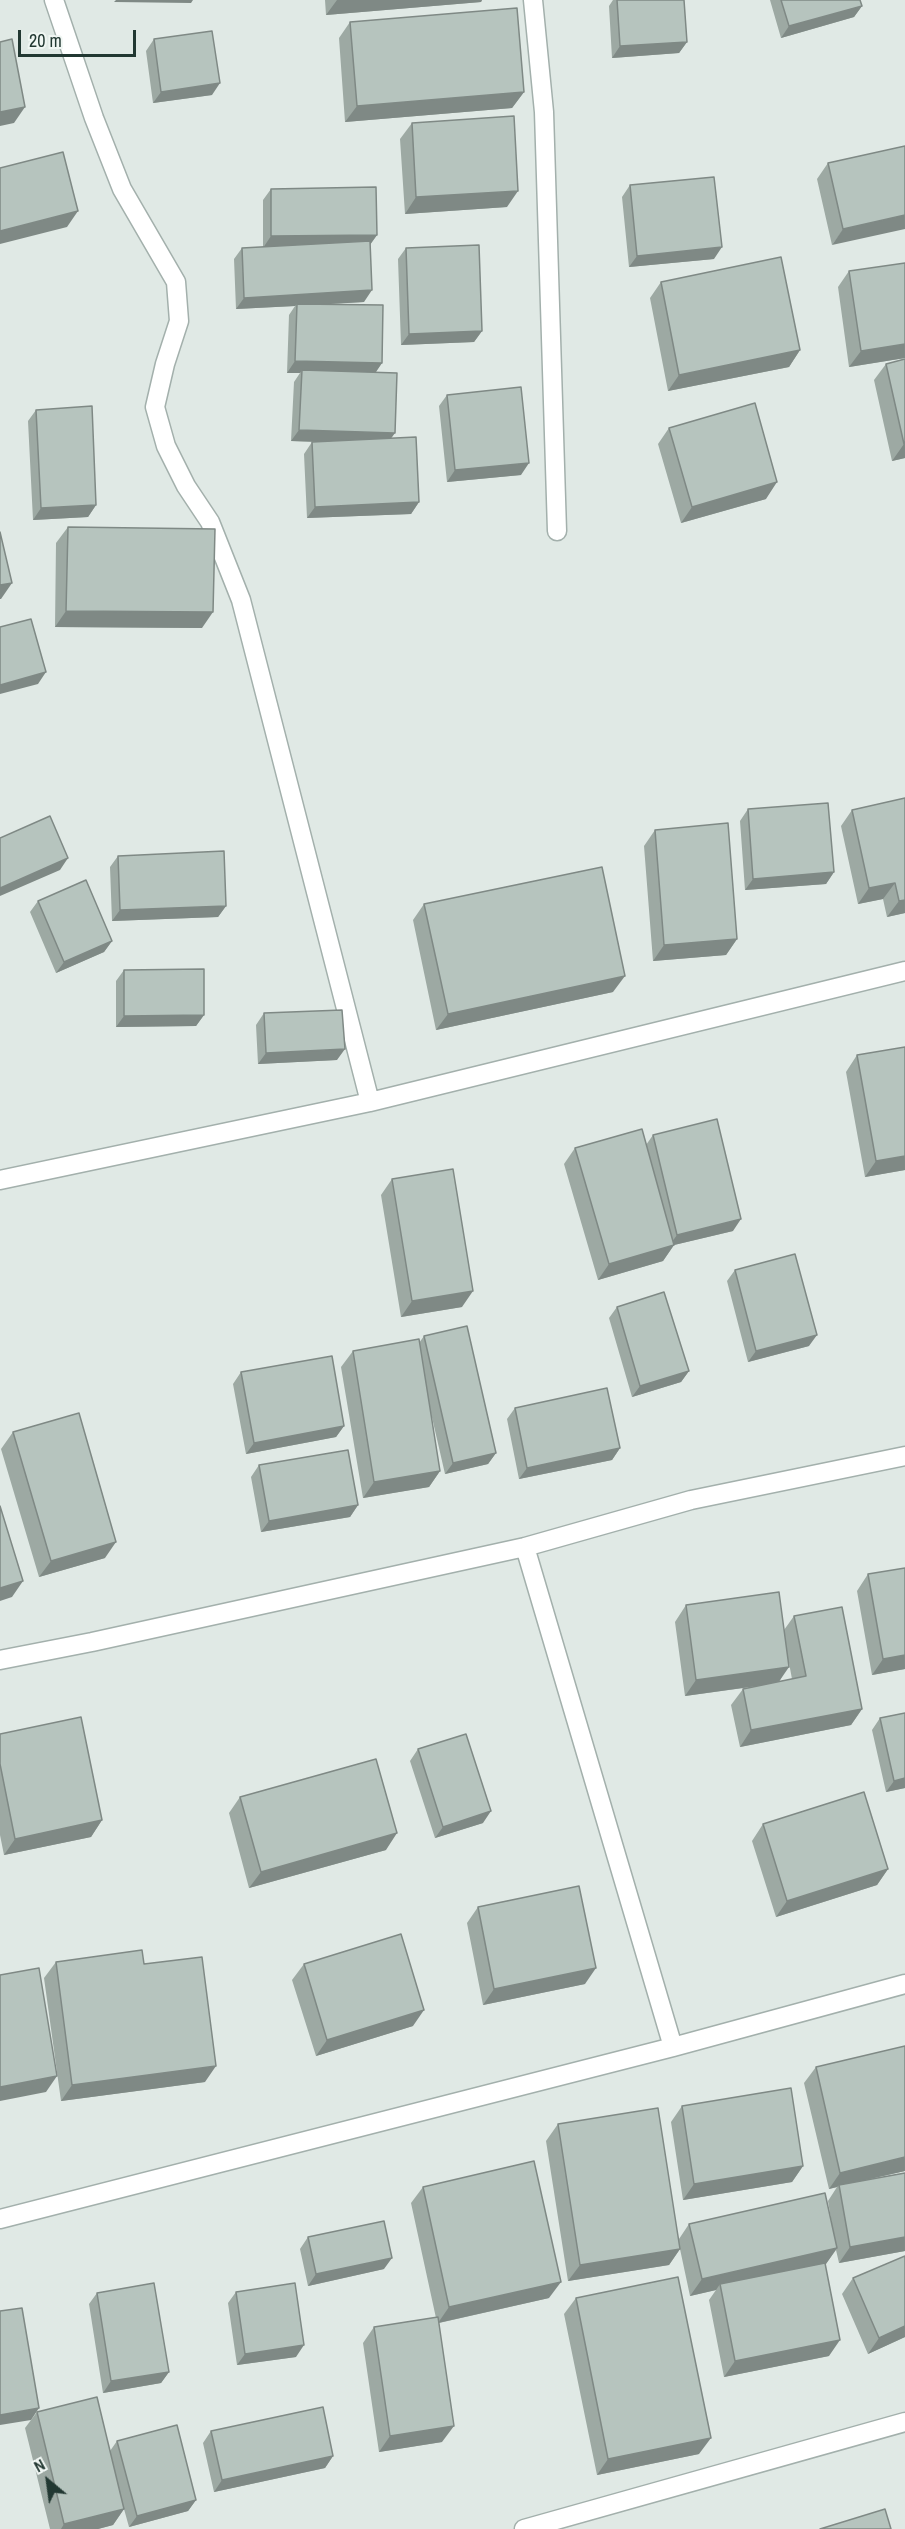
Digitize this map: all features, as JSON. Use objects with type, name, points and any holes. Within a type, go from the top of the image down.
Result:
[{"type":"street","points":[[54,0],[94,118],[122,189],[176,282],[179,321],[165,364],[155,407],[166,446],[186,486],[210,522],[241,600],[370,1102]]},
{"type":"street","points":[[533,0],[544,112],[556,531]]},
{"type":"street","points":[[0,1180],[370,1102],[905,971]]},
{"type":"street","points":[[0,1660],[525,1547],[691,1500],[905,1456]]},
{"type":"street","points":[[525,1547],[673,2047]]},
{"type":"street","points":[[0,2219],[673,2047],[905,1984]]},
{"type":"street","points":[[524,2529],[905,2422]]},
{"type":"building","points":[[617,0],[684,0],[687,42],[620,46]]},
{"type":"building","points":[[781,0],[860,0],[862,6],[789,26]]},
{"type":"building","points":[[517,8],[524,92],[357,106],[350,22]]},
{"type":"building","points":[[212,31],[220,83],[161,92],[154,39]]},
{"type":"building","points":[[12,39],[25,107],[0,112],[0,42]]},
{"type":"building","points":[[514,116],[518,191],[416,197],[412,123]]},
{"type":"building","points":[[905,146],[905,215],[843,229],[828,163]]},
{"type":"building","points":[[63,152],[78,211],[0,231],[0,168]]},
{"type":"building","points":[[714,177],[722,247],[637,256],[630,185]]},
{"type":"building","points":[[376,187],[377,235],[271,236],[271,189]]},
{"type":"building","points":[[370,241],[372,290],[244,298],[242,248]]},
{"type":"building","points":[[479,245],[482,331],[409,334],[406,248]]},
{"type":"building","points":[[781,257],[800,350],[679,375],[661,282]]},
{"type":"building","points":[[905,263],[905,344],[861,351],[849,271]]},
{"type":"building","points":[[297,304],[383,305],[382,363],[295,361]]},
{"type":"building","points":[[905,359],[905,444],[904,444],[886,364]]},
{"type":"building","points":[[302,370],[397,373],[395,433],[299,430]]},
{"type":"building","points":[[521,387],[529,463],[455,470],[447,395]]},
{"type":"building","points":[[755,403],[777,482],[692,507],[669,428]]},
{"type":"building","points":[[92,406],[96,505],[41,508],[36,410]]},
{"type":"building","points":[[416,437],[419,502],[315,507],[312,442]]},
{"type":"building","points":[[68,527],[215,529],[213,612],[66,611]]},
{"type":"building","points":[[0,532],[12,583],[0,585]]},
{"type":"building","points":[[31,619],[46,672],[0,685],[0,627]]},
{"type":"building","points":[[905,798],[905,900],[899,901],[895,883],[869,888],[852,810]]},
{"type":"building","points":[[828,803],[834,872],[753,879],[748,809]]},
{"type":"building","points":[[50,816],[68,858],[0,888],[0,838]]},
{"type":"building","points":[[728,823],[737,939],[664,945],[655,830]]},
{"type":"building","points":[[224,851],[226,906],[120,910],[118,856]]},
{"type":"building","points":[[602,867],[625,976],[448,1014],[424,904]]},
{"type":"building","points":[[86,880],[112,941],[64,962],[38,901]]},
{"type":"building","points":[[204,969],[204,1015],[124,1016],[124,970]]},
{"type":"building","points":[[342,1010],[345,1049],[266,1053],[264,1013]]},
{"type":"building","points":[[905,1047],[905,1156],[876,1161],[857,1055]]},
{"type":"building","points":[[717,1119],[741,1219],[677,1235],[653,1135]]},
{"type":"building","points":[[642,1129],[674,1245],[609,1264],[575,1148]]},
{"type":"building","points":[[453,1169],[473,1291],[412,1301],[392,1179]]},
{"type":"building","points":[[795,1254],[817,1335],[756,1351],[735,1270]]},
{"type":"building","points":[[664,1292],[689,1371],[640,1386],[617,1307]]},
{"type":"building","points":[[467,1326],[496,1453],[453,1463],[424,1336]]},
{"type":"building","points":[[419,1339],[440,1471],[374,1482],[353,1351]]},
{"type":"building","points":[[332,1356],[344,1426],[254,1443],[241,1372]]},
{"type":"building","points":[[607,1388],[620,1448],[527,1468],[515,1408]]},
{"type":"building","points":[[79,1413],[116,1542],[51,1561],[13,1432]]},
{"type":"building","points":[[348,1450],[358,1505],[269,1521],[259,1465]]},
{"type":"building","points":[[0,1506],[23,1581],[0,1588]]},
{"type":"building","points":[[905,1568],[905,1655],[883,1659],[868,1574]]},
{"type":"building","points":[[779,1592],[789,1667],[696,1680],[686,1605]]},
{"type":"building","points":[[842,1607],[862,1709],[751,1730],[743,1689],[806,1676],[794,1616]]},
{"type":"building","points":[[905,1713],[905,1778],[894,1781],[880,1718]]},
{"type":"building","points":[[81,1717],[102,1820],[15,1839],[0,1764],[0,1734]]},
{"type":"building","points":[[466,1734],[491,1811],[443,1827],[418,1749]]},
{"type":"building","points":[[376,1759],[397,1833],[261,1872],[240,1797]]},
{"type":"building","points":[[864,1792],[888,1869],[787,1901],[763,1824]]},
{"type":"building","points":[[579,1886],[596,1968],[494,1989],[478,1907]]},
{"type":"building","points":[[401,1934],[424,2010],[327,2040],[304,1964]]},
{"type":"building","points":[[142,1950],[144,1964],[202,1957],[216,2066],[72,2085],[56,1962]]},
{"type":"building","points":[[39,1968],[57,2076],[0,2087],[0,1975]]},
{"type":"building","points":[[905,2046],[905,2157],[840,2173],[816,2067]]},
{"type":"building","points":[[791,2088],[803,2166],[694,2184],[682,2106]]},
{"type":"building","points":[[658,2108],[680,2249],[580,2265],[558,2124]]},
{"type":"building","points":[[534,2161],[561,2282],[449,2307],[423,2187]]},
{"type":"building","points":[[905,2173],[905,2237],[850,2247],[839,2185]]},
{"type":"building","points":[[825,2193],[837,2248],[702,2279],[689,2224]]},
{"type":"building","points":[[384,2221],[392,2258],[316,2274],[308,2237]]},
{"type":"building","points":[[905,2256],[905,2326],[879,2338],[853,2278]]},
{"type":"building","points":[[825,2263],[840,2340],[735,2361],[720,2284]]},
{"type":"building","points":[[678,2277],[711,2438],[608,2459],[576,2298]]},
{"type":"building","points":[[154,2283],[169,2372],[111,2381],[97,2293]]},
{"type":"building","points":[[295,2283],[304,2345],[245,2354],[236,2292]]},
{"type":"building","points":[[22,2308],[39,2408],[0,2415],[0,2311]]},
{"type":"building","points":[[438,2317],[454,2426],[390,2436],[374,2327]]},
{"type":"building","points":[[97,2397],[124,2509],[64,2524],[37,2412]]},
{"type":"building","points":[[323,2407],[333,2456],[222,2480],[211,2431]]},
{"type":"building","points":[[177,2425],[196,2500],[137,2516],[117,2441]]},
{"type":"building","points":[[885,2509],[891,2529],[820,2529]]}]
